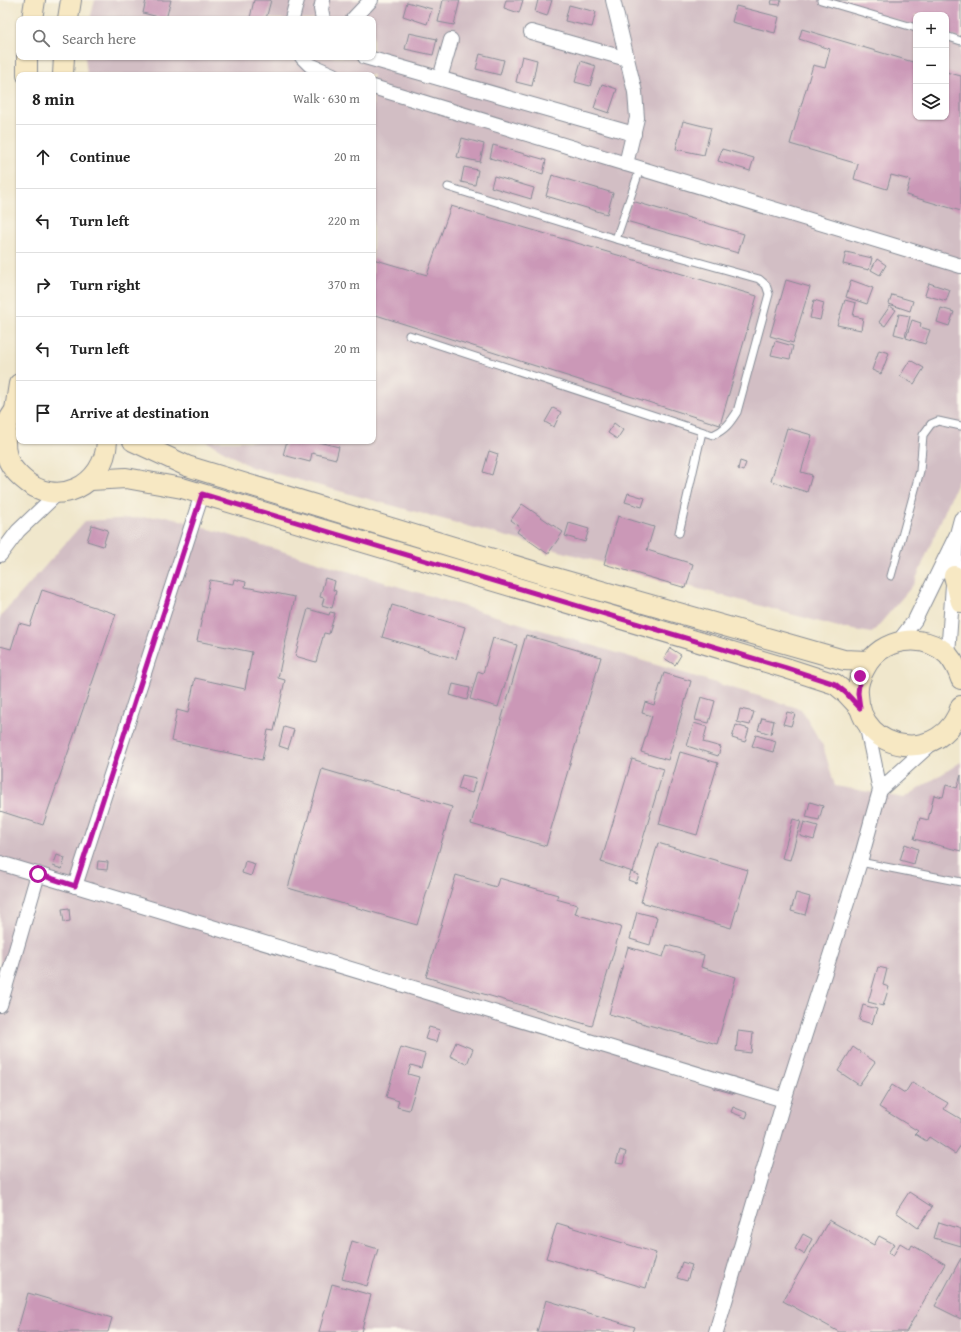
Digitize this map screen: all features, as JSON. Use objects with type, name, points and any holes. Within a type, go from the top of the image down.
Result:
[{"type":"street","points":[[32,16],[35,0]]},
{"type":"street","points":[[68,16],[71,0]]},
{"type":"street","points":[[293,16],[297,0]]},
{"type":"street","points":[[322,16],[321,9],[324,0]]},
{"type":"street","points":[[356,16],[371,0]]},
{"type":"street","points":[[613,0],[635,92],[637,118],[626,164]]},
{"type":"street","points":[[531,32],[627,59]]},
{"type":"street","points":[[440,78],[452,40]]},
{"type":"street","points":[[27,60],[27,72]]},
{"type":"street","points":[[63,72],[64,60]]},
{"type":"street","points":[[305,60],[310,65],[326,72]]},
{"type":"street","points":[[376,60],[634,134]]},
{"type":"street","points":[[376,88],[961,266]]},
{"type":"street","points":[[16,409],[9,419],[6,430],[3,458],[30,486],[47,492],[58,493],[76,489],[91,480],[99,470],[106,452],[107,444]]},
{"type":"street","points":[[139,444],[187,466],[552,577],[844,660],[868,661]]},
{"type":"street","points":[[91,480],[126,478],[182,488],[786,668],[835,684],[846,693],[877,734],[890,742],[906,746],[921,745],[949,732]]},
{"type":"street","points":[[0,555],[18,531],[58,493]]},
{"type":"street","points":[[75,886],[202,494]]},
{"type":"street","points":[[948,655],[957,534],[961,519]]},
{"type":"street","points":[[899,641],[915,620],[957,534]]},
{"type":"street","points":[[954,576],[961,602]]},
{"type":"street","points":[[716,1332],[784,1100],[860,862],[880,790],[858,693],[860,676],[868,661],[882,648],[899,641],[917,640],[935,646],[948,655],[957,668],[961,679]]},
{"type":"street","points":[[880,790],[949,732],[958,716],[961,706]]},
{"type":"street","points":[[0,863],[784,1100]]},
{"type":"street","points":[[0,1005],[38,874]]},
{"type":"lane","points":[[821,0],[913,27]]},
{"type":"lane","points":[[949,37],[961,40]]},
{"type":"lane","points":[[616,239],[640,169]]},
{"type":"lane","points":[[409,335],[713,435],[720,432],[730,424],[737,412],[769,294],[766,285],[759,279],[616,239],[448,187]]},
{"type":"lane","points":[[891,576],[920,471],[923,434],[931,424],[938,421],[961,426]]},
{"type":"lane","points":[[679,533],[702,432]]},
{"type":"lane","points":[[860,862],[961,882]]},
{"type":"shaded area","points":[[95,0],[961,0],[961,473],[914,584],[872,633],[842,628],[251,467],[211,444],[376,444],[376,72],[87,72],[85,60],[376,60],[376,16],[91,16]]},
{"type":"shaded area","points":[[167,516],[801,709],[823,746],[835,786],[904,798],[961,762],[961,1332],[0,1332],[0,617],[85,521]]},
{"type":"building","points":[[146,0],[171,0],[167,16],[154,16],[143,13]]},
{"type":"building","points":[[254,0],[271,0],[267,16],[250,16]]},
{"type":"building","points":[[443,0],[460,0],[454,25],[438,22]]},
{"type":"building","points":[[506,0],[523,0],[519,13],[504,8]]},
{"type":"building","points":[[538,0],[552,0],[547,16],[535,12]]},
{"type":"building","points":[[772,0],[781,0],[780,5],[771,4]]},
{"type":"building","points":[[832,0],[961,0],[961,38],[949,35],[949,12],[913,12],[913,24]]},
{"type":"building","points":[[407,2],[432,9],[427,24],[403,16]]},
{"type":"building","points":[[569,5],[596,12],[592,27],[565,21]]},
{"type":"building","points":[[736,6],[779,17],[775,33],[732,22]]},
{"type":"building","points":[[802,29],[913,62],[913,120],[949,120],[949,73],[961,76],[961,211],[906,195],[910,180],[891,175],[887,189],[854,179],[858,164],[790,144],[813,65],[825,68],[830,49],[799,39]]},
{"type":"building","points":[[409,33],[437,39],[433,55],[405,49]]},
{"type":"building","points":[[480,54],[504,60],[500,75],[476,69]]},
{"type":"building","points":[[522,56],[537,60],[532,86],[516,82]]},
{"type":"building","points":[[581,61],[596,66],[590,86],[575,82]]},
{"type":"building","points":[[602,84],[617,89],[609,113],[594,108]]},
{"type":"building","points":[[683,121],[711,128],[704,155],[676,149]]},
{"type":"building","points":[[462,138],[484,144],[480,162],[457,157]]},
{"type":"building","points":[[493,145],[546,160],[543,174],[490,158]]},
{"type":"building","points":[[722,149],[754,158],[750,171],[718,161]]},
{"type":"building","points":[[464,167],[478,170],[475,185],[461,182]]},
{"type":"building","points":[[552,175],[613,193],[607,214],[546,196]]},
{"type":"building","points":[[494,176],[534,188],[531,199],[491,187]]},
{"type":"building","points":[[632,201],[744,234],[738,253],[626,221]]},
{"type":"building","points":[[451,206],[757,296],[720,425],[376,315],[376,260],[427,275]]},
{"type":"building","points":[[846,252],[872,258],[869,270],[843,264]]},
{"type":"building","points":[[877,259],[886,265],[880,275],[871,270]]},
{"type":"building","points":[[786,280],[810,287],[793,343],[770,336]]},
{"type":"building","points":[[851,280],[873,288],[867,304],[846,297]]},
{"type":"building","points":[[929,283],[950,290],[946,301],[925,295]]},
{"type":"building","points":[[892,295],[913,301],[910,311],[889,304]]},
{"type":"building","points":[[814,300],[824,303],[820,320],[810,318]]},
{"type":"building","points":[[845,300],[856,303],[853,316],[863,318],[861,330],[837,325]]},
{"type":"building","points":[[890,306],[896,310],[885,326],[879,322]]},
{"type":"building","points":[[941,308],[954,312],[949,326],[937,322]]},
{"type":"building","points":[[899,314],[910,316],[905,337],[894,334]]},
{"type":"building","points":[[912,320],[921,323],[920,327],[930,330],[925,344],[906,338]]},
{"type":"building","points":[[775,341],[793,346],[790,359],[771,355]]},
{"type":"building","points":[[879,350],[889,353],[881,374],[872,370]]},
{"type":"building","points":[[910,360],[924,368],[914,384],[900,376]]},
{"type":"building","points":[[553,408],[561,412],[554,427],[545,422]]},
{"type":"building","points":[[614,423],[623,430],[617,439],[608,433]]},
{"type":"building","points":[[787,428],[812,435],[801,472],[812,475],[807,492],[771,481]]},
{"type":"building","points":[[286,444],[326,444],[339,447],[336,459],[312,453],[310,462],[283,455]]},
{"type":"building","points":[[489,451],[498,454],[492,475],[483,472]]},
{"type":"building","points":[[740,461],[746,463],[743,471],[738,469]]},
{"type":"building","points":[[628,493],[645,498],[642,507],[625,502]]},
{"type":"building","points":[[522,504],[563,532],[548,554],[517,532],[520,527],[511,520]]},
{"type":"building","points":[[618,516],[654,527],[647,550],[693,564],[686,588],[604,564]]},
{"type":"building","points":[[569,523],[589,529],[585,542],[565,536]]},
{"type":"building","points":[[92,525],[108,530],[103,546],[87,541]]},
{"type":"building","points":[[325,578],[335,581],[333,590],[336,591],[332,608],[322,605],[324,598],[320,597]]},
{"type":"building","points":[[234,579],[246,582],[245,587],[295,597],[278,678],[285,680],[274,731],[268,730],[262,760],[171,741],[177,710],[188,713],[195,678],[245,689],[252,652],[197,641],[210,580],[233,584]]},
{"type":"building","points":[[42,590],[116,614],[43,825],[0,811],[0,646],[11,649],[19,623],[30,626]]},
{"type":"building","points":[[392,605],[465,627],[456,659],[382,637]]},
{"type":"building","points":[[308,609],[329,615],[330,612],[335,613],[329,634],[324,633],[316,662],[295,656]]},
{"type":"building","points":[[526,635],[601,657],[546,846],[471,824]]},
{"type":"building","points":[[493,638],[517,645],[498,707],[470,699],[478,671],[483,673]]},
{"type":"building","points":[[670,648],[681,655],[675,665],[664,658]]},
{"type":"building","points":[[664,673],[691,681],[668,760],[641,752],[652,716],[642,713],[645,702],[654,705]]},
{"type":"building","points":[[453,684],[470,688],[467,700],[450,695]]},
{"type":"building","points":[[701,697],[715,701],[709,723],[695,720]]},
{"type":"building","points":[[740,709],[754,712],[750,725],[737,722]]},
{"type":"building","points":[[787,712],[795,714],[791,726],[783,724]]},
{"type":"building","points":[[762,718],[774,721],[771,734],[758,730]]},
{"type":"building","points":[[694,723],[707,727],[703,742],[721,747],[718,756],[687,746]]},
{"type":"building","points":[[736,725],[749,729],[745,742],[732,738]]},
{"type":"building","points":[[284,727],[294,730],[288,749],[279,746]]},
{"type":"building","points":[[756,735],[776,741],[773,752],[752,746]]},
{"type":"building","points":[[680,752],[718,763],[697,835],[659,824]]},
{"type":"building","points":[[632,759],[664,769],[633,872],[601,862]]},
{"type":"building","points":[[322,769],[452,807],[417,925],[288,888]]},
{"type":"building","points":[[462,775],[476,778],[472,793],[458,789]]},
{"type":"building","points":[[961,775],[961,851],[914,839],[920,818],[928,820],[934,795],[943,797],[946,785],[957,788]]},
{"type":"building","points":[[810,802],[823,806],[819,820],[806,817]]},
{"type":"building","points":[[793,819],[801,821],[790,860],[782,858]]},
{"type":"building","points":[[804,822],[818,826],[814,840],[800,836]]},
{"type":"building","points":[[658,843],[748,870],[731,928],[641,902]]},
{"type":"building","points":[[905,844],[918,849],[914,864],[900,860]]},
{"type":"building","points":[[57,855],[65,858],[62,869],[53,866]]},
{"type":"building","points":[[98,861],[108,862],[107,870],[97,869]]},
{"type":"building","points":[[245,861],[255,864],[251,876],[242,873]]},
{"type":"building","points":[[631,872],[639,875],[636,883],[628,880]]},
{"type":"building","points":[[456,875],[496,887],[499,878],[558,895],[556,899],[578,905],[575,914],[621,927],[592,1026],[426,977]]},
{"type":"building","points":[[796,893],[810,897],[805,915],[791,911]]},
{"type":"building","points":[[69,908],[70,921],[64,922],[62,909]]},
{"type":"building","points":[[637,912],[657,917],[650,945],[630,939]]},
{"type":"building","points":[[667,945],[704,955],[701,967],[736,977],[717,1044],[609,1014],[628,947],[663,957]]},
{"type":"building","points":[[878,967],[887,969],[883,985],[889,987],[883,1006],[868,1002]]},
{"type":"building","points":[[863,1005],[877,1009],[872,1024],[859,1020]]},
{"type":"building","points":[[429,1027],[440,1030],[437,1042],[425,1039]]},
{"type":"building","points":[[738,1031],[753,1033],[751,1053],[736,1051]]},
{"type":"building","points":[[456,1042],[473,1049],[467,1064],[450,1056]]},
{"type":"building","points":[[401,1047],[425,1054],[421,1068],[411,1065],[408,1074],[419,1077],[409,1110],[397,1107],[399,1101],[386,1097]]},
{"type":"building","points":[[853,1047],[875,1062],[859,1085],[838,1071]]},
{"type":"building","points":[[714,1082],[737,1088],[735,1094],[713,1088]]},
{"type":"building","points":[[912,1082],[948,1103],[944,1109],[961,1119],[961,1145],[955,1154],[929,1137],[926,1141],[915,1134],[918,1131],[879,1107],[892,1085],[905,1093]]},
{"type":"building","points":[[733,1107],[748,1113],[746,1118],[731,1112]]},
{"type":"building","points":[[620,1150],[626,1152],[623,1164],[616,1163]]},
{"type":"building","points":[[909,1192],[932,1207],[918,1228],[896,1212]]},
{"type":"building","points":[[829,1220],[874,1245],[879,1236],[894,1244],[888,1253],[893,1256],[900,1243],[910,1249],[912,1245],[945,1264],[906,1332],[839,1332],[783,1301]]},
{"type":"building","points":[[939,1222],[961,1229],[961,1246],[934,1238]]},
{"type":"building","points":[[557,1223],[656,1253],[646,1288],[546,1258]]},
{"type":"building","points":[[803,1234],[812,1239],[804,1254],[795,1249]]},
{"type":"building","points":[[352,1241],[378,1249],[367,1286],[342,1279]]},
{"type":"building","points":[[961,1258],[961,1319],[935,1306]]},
{"type":"building","points":[[682,1262],[692,1265],[687,1281],[677,1278]]},
{"type":"building","points":[[332,1284],[371,1295],[361,1332],[319,1332]]},
{"type":"building","points":[[28,1293],[112,1318],[108,1332],[17,1332]]},
{"type":"building","points":[[546,1300],[635,1327],[633,1332],[537,1332]]},
{"type":"route","points":[[38,874],[75,886],[202,494],[786,668],[835,684],[860,708],[858,693],[860,676]]}]
